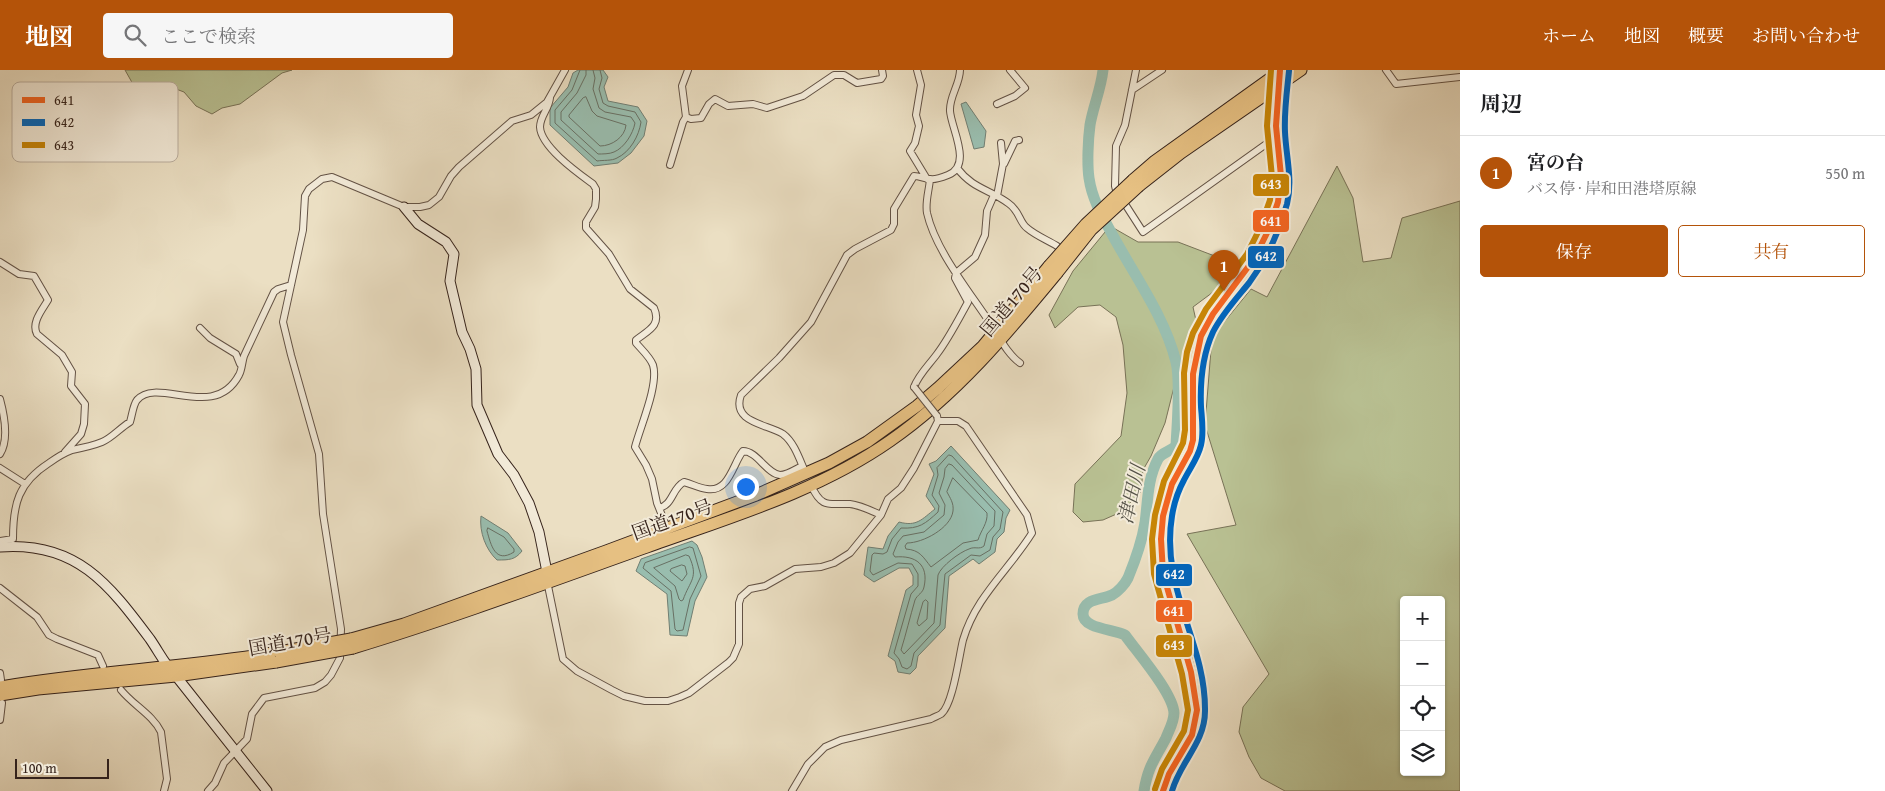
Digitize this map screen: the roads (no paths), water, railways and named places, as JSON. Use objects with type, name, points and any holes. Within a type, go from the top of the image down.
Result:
[{"type":"highway","name":"国道170号","points":[[1136,183],[1301,70]]},
{"type":"highway","name":"国道170号","points":[[547,578],[764,505],[834,475],[881,447],[943,400],[1053,270],[1155,161],[1281,71]]},
{"type":"highway","name":"国道170号","points":[[1,699],[38,689],[176,676],[352,643],[463,613],[668,528],[756,496],[804,470],[867,442],[917,406],[983,346],[999,335]]},
{"type":"highway","name":"国道170号","points":[[0,680],[30,682],[278,657]]},
{"type":"main road","points":[[1163,791],[1167,776],[1191,736],[1196,721],[1197,709],[1161,560],[1166,504],[1172,483],[1189,454],[1193,439],[1192,390],[1200,339],[1215,310],[1254,259],[1267,233],[1278,202],[1281,176],[1276,137],[1281,71]]},
{"type":"street","points":[[208,791],[215,783],[224,763],[247,738],[252,714],[264,698],[315,688],[325,682],[331,675],[340,658],[341,630],[323,514],[319,454],[283,322],[303,230],[305,196],[309,189],[322,179],[332,177],[404,207],[420,208],[435,201],[459,167],[512,121],[531,115],[547,102],[565,70]]},
{"type":"street","points":[[670,165],[686,117],[682,86],[688,70]]},
{"type":"street","points":[[686,117],[701,118],[709,104],[715,99],[728,106],[753,104],[767,108],[803,96],[834,75],[844,75],[857,83],[881,79],[883,76],[882,70]]},
{"type":"street","points":[[917,70],[921,85],[916,115],[919,126],[915,143],[910,151],[929,179],[926,204],[934,235],[1009,352],[1020,363]]},
{"type":"street","points":[[659,508],[668,504],[678,487],[684,482],[708,490],[719,488],[729,477],[743,451],[750,453],[776,474],[804,470],[793,445],[783,434],[754,423],[745,416],[739,407],[740,395],[779,358],[811,322],[847,256],[855,249],[891,230],[894,224],[894,209],[914,176],[929,179],[954,173],[960,163],[959,144],[950,114],[950,106],[960,70]]},
{"type":"street","points":[[997,104],[1015,96],[1025,88],[1010,70]]},
{"type":"street","points":[[1136,70],[1125,125],[1116,146],[1115,186],[1143,232],[1276,137]]},
{"type":"street","points":[[1132,90],[1162,70]]},
{"type":"street","points":[[1386,70],[1396,84],[1460,77]]},
{"type":"street","points":[[550,97],[549,106],[541,121],[540,129],[542,135],[563,160],[593,184],[596,189],[595,207],[586,222],[586,228],[609,254],[630,289],[646,301],[656,312],[654,324],[649,331],[636,340],[636,343],[651,361],[654,374],[635,447],[652,478],[659,508],[668,528]]},
{"type":"street","points":[[1002,168],[1015,141],[1018,140]]},
{"type":"street","points":[[792,791],[808,764],[825,747],[841,740],[931,718],[942,713],[952,689],[964,640],[974,613],[989,588],[1032,533],[1027,515],[966,426],[958,421],[937,419],[914,387],[917,379],[949,337],[968,302],[955,278],[956,272],[975,257],[985,235],[987,211],[996,195],[1002,168],[1002,143]]},
{"type":"street","points":[[957,168],[972,184],[1010,204],[1019,213],[1026,227],[1057,246]]},
{"type":"street","points":[[404,207],[418,224],[446,242],[454,254],[450,280],[462,332],[476,369],[477,405],[498,454],[514,475],[529,502],[539,532],[562,659],[577,671],[624,696],[645,701],[668,701],[689,693],[728,664],[739,644],[739,602],[741,597],[750,589],[766,586],[795,569],[820,567],[834,563],[850,553],[881,515],[888,499],[901,488],[919,460],[937,419]]},
{"type":"street","points":[[0,262],[19,274],[34,276],[48,300],[36,321],[34,330],[62,355],[72,372],[72,386],[85,404],[84,424],[80,434],[63,454],[35,473],[25,484],[16,503],[13,515],[13,538],[0,542]]},
{"type":"street","points":[[240,365],[274,292],[291,285]]},
{"type":"street","points":[[63,454],[105,442],[130,422],[136,401],[141,396],[167,392],[179,397],[222,394],[240,374],[240,365],[236,354],[210,338],[200,328]]},
{"type":"street","points":[[0,399],[5,438],[3,450],[0,454]]},
{"type":"street","points":[[0,468],[25,484]]},
{"type":"street","points":[[811,485],[815,494],[832,506],[852,504],[881,515]]},
{"type":"street","points":[[0,547],[30,547],[57,553],[95,574],[140,626],[167,667],[267,791]]},
{"type":"street","points":[[0,588],[37,617],[49,634],[56,640],[98,655],[103,666]]},
{"type":"street","points":[[121,690],[128,699],[158,726],[161,732],[167,779],[164,791]]},
{"type":"street","points":[[0,720],[1,699]]},
{"type":"water","points":[[578,70],[603,70],[608,77],[604,87],[608,101],[638,107],[647,121],[644,136],[631,153],[618,163],[594,166],[550,125],[550,108],[568,87],[573,73]]},
{"type":"water","points":[[966,102],[986,131],[984,147],[974,149],[961,104]]},
{"type":"water","points":[[951,446],[1010,510],[1006,518],[1004,532],[997,539],[995,552],[979,564],[973,559],[949,576],[945,628],[918,656],[916,668],[910,674],[898,672],[895,661],[888,656],[906,590],[913,585],[913,576],[909,568],[899,568],[874,582],[864,575],[868,547],[883,549],[888,536],[899,522],[915,523],[935,509],[926,496],[934,474],[929,464],[936,461]]},
{"type":"water","points":[[481,516],[508,533],[522,551],[511,559],[497,560],[484,540]]},
{"type":"water","points":[[692,541],[697,545],[702,557],[707,577],[695,601],[687,636],[670,635],[667,594],[636,571],[641,559]]},
{"type":"waterway","name":"津田川","points":[[1103,70],[1089,131],[1088,166],[1090,186],[1101,214],[1157,313],[1171,345],[1176,362],[1178,380],[1176,446],[1164,453],[1154,467],[1142,537],[1128,578],[1114,594],[1094,600],[1086,605],[1083,614],[1084,619],[1093,626],[1125,635],[1161,684],[1172,705],[1174,713],[1172,723],[1150,769],[1144,791]]},
{"type":"place","name":"宮の台","points":[[1224,291]]}]
